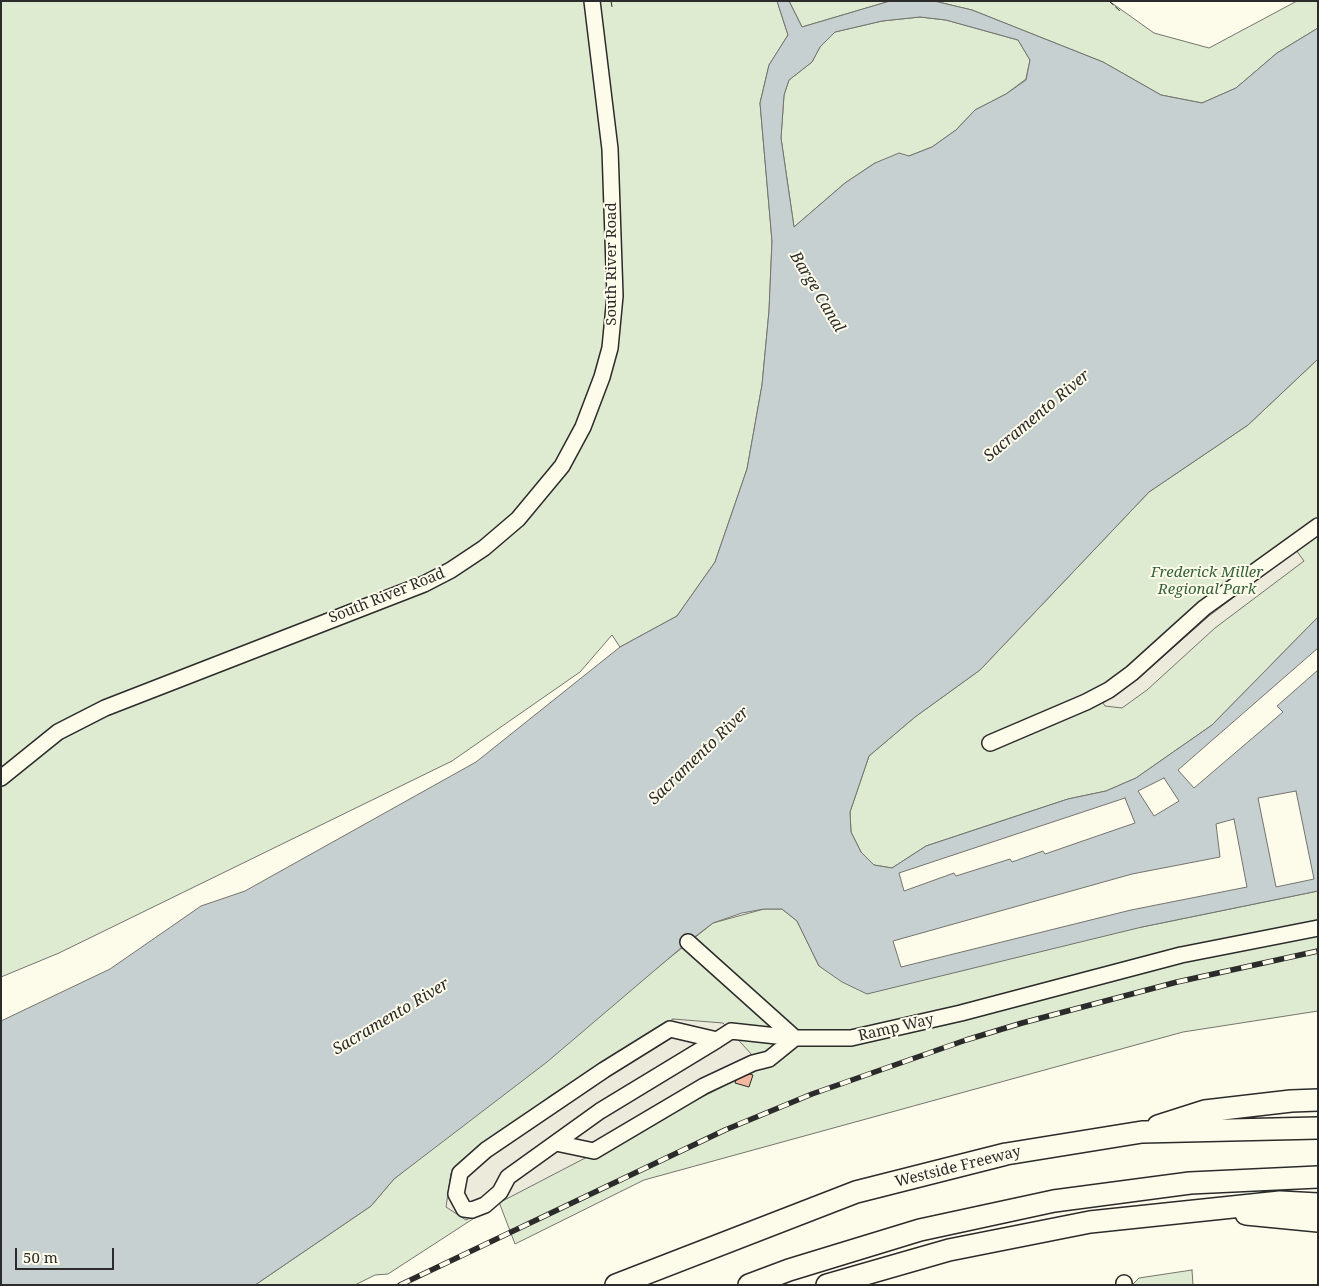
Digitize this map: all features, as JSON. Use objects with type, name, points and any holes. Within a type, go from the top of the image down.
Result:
[{"type":"highway","points":[[1142,1132],[1204,1111],[1291,1100],[1318,1100]]},
{"type":"highway","name":"Westside Freeway","points":[[616,1285],[856,1192],[1006,1154],[1142,1132],[1318,1128]]},
{"type":"highway","points":[[749,1285],[790,1270],[920,1230],[1054,1201],[1190,1183],[1318,1177]]},
{"type":"highway","points":[[827,1285],[949,1250],[1090,1222],[1221,1210],[1280,1202],[1318,1204]]},
{"type":"highway","points":[[1221,1210],[1274,1218],[1318,1220]]},
{"type":"street","name":"South River Road","points":[[1,778],[58,732],[105,708],[424,584],[451,570],[484,548],[518,519],[537,499],[562,466],[586,419],[602,377],[613,326],[616,296],[610,149],[592,1]]},
{"type":"street","points":[[990,743],[1078,706],[1109,690],[1132,673],[1204,608],[1318,526]]},
{"type":"street","name":"Ramp Way","points":[[718,1040],[670,1029],[486,1150],[460,1174],[456,1194],[464,1209],[472,1210],[485,1205],[500,1192],[508,1177],[600,1111],[718,1040],[731,1032],[740,1031],[795,1038],[851,1038],[961,1013],[1181,955],[1318,928]]},
{"type":"street","points":[[556,1143],[594,1151],[704,1086],[753,1063],[769,1059],[795,1038],[688,942]]},
{"type":"green space","points":[[1,1],[777,1],[788,35],[769,65],[760,103],[772,241],[769,311],[762,385],[747,469],[715,562],[677,616],[620,647],[612,635],[580,672],[452,761],[59,953],[1,977]]},
{"type":"green space","points":[[789,1],[890,1],[802,27]]},
{"type":"green space","points":[[934,1],[1109,1],[1154,33],[1209,48],[1297,1],[1318,1],[1318,28],[1277,53],[1236,88],[1202,103],[1161,95],[1103,62],[972,10]]},
{"type":"green space","points":[[920,17],[946,20],[1018,40],[1030,60],[1026,79],[1006,94],[975,110],[956,130],[932,147],[909,156],[875,163],[845,183],[794,227],[781,138],[784,95],[789,80],[812,62],[820,47],[835,32],[882,21]]},
{"type":"green space","name":"Frederick Miller Regional Park","points":[[1318,359],[1318,617],[1212,725],[1136,778],[1106,791],[1068,799],[926,846],[892,868],[874,865],[861,852],[851,832],[850,812],[869,756],[915,717],[980,670],[1149,492],[1248,425]]},
{"type":"green space","points":[[1318,891],[1318,1011],[1183,1032],[644,1180],[515,1244],[499,1202],[388,1274],[375,1275],[355,1285],[255,1285],[371,1206],[394,1179],[713,923],[764,909],[782,909],[797,921],[819,966],[1142,927]]},
{"type":"green space","points":[[1192,1270],[1193,1285],[1132,1285],[1139,1278]]},
{"type":"shaded area","points":[[1296,550],[1304,561],[1215,628],[1147,690],[1122,708],[1105,706],[1103,703],[1140,677],[1209,616]]},
{"type":"shaded area","points":[[673,1019],[723,1023],[762,1066],[466,1220],[446,1207],[451,1173],[550,1096]]},
{"type":"water","points":[[777,1],[789,1],[802,27],[890,1],[934,1],[972,10],[1103,62],[1161,95],[1202,103],[1236,88],[1277,53],[1318,28],[1318,359],[1248,425],[1149,492],[980,670],[915,717],[869,756],[850,812],[851,832],[861,852],[874,865],[892,868],[926,846],[1068,799],[1106,791],[1136,778],[1212,725],[1318,617],[1318,891],[1142,927],[867,994],[842,982],[819,966],[797,921],[782,909],[764,909],[742,913],[713,923],[688,942],[547,1062],[394,1179],[371,1206],[255,1285],[1,1285],[1,1021],[110,969],[201,906],[245,891],[476,762],[620,647],[677,616],[715,562],[747,469],[762,385],[769,311],[772,241],[760,103],[769,65],[788,35]],"holes":[[[920,17],[946,20],[1018,40],[1030,60],[1026,80],[1006,94],[975,110],[956,130],[932,147],[909,156],[899,153],[875,163],[845,183],[794,227],[781,138],[784,95],[789,80],[812,62],[820,47],[835,32],[882,21]]]},
{"type":"pier","points":[[1318,648],[1318,670],[1277,706],[1283,712],[1194,788],[1178,770]]},
{"type":"pier","points":[[1164,778],[1179,801],[1154,816],[1138,791]]},
{"type":"pier","points":[[1296,791],[1314,879],[1276,887],[1258,798]]},
{"type":"pier","points":[[1125,798],[1135,823],[1045,854],[1043,851],[1012,862],[1010,859],[956,876],[954,873],[904,891],[899,873]]},
{"type":"pier","points":[[1234,819],[1247,887],[1131,910],[901,967],[893,941],[1132,874],[1220,857],[1216,824]]},
{"type":"building","points":[[739,1071],[753,1075],[749,1087],[735,1083]]},
{"type":"railway","points":[[400,1285],[725,1130],[812,1094],[966,1040],[1022,1023],[1177,982],[1318,951]]},
{"type":"fence","points":[[611,1],[612,7]]},
{"type":"fence","points":[[1109,1],[1120,11]]},
{"type":"water label","name":"Barge Canal","points":[[817,292]]},
{"type":"water label","name":"Sacramento River","points":[[1037,416]]},
{"type":"water label","name":"Sacramento River","points":[[699,756]]},
{"type":"water label","name":"Sacramento River","points":[[391,1017]]}]
